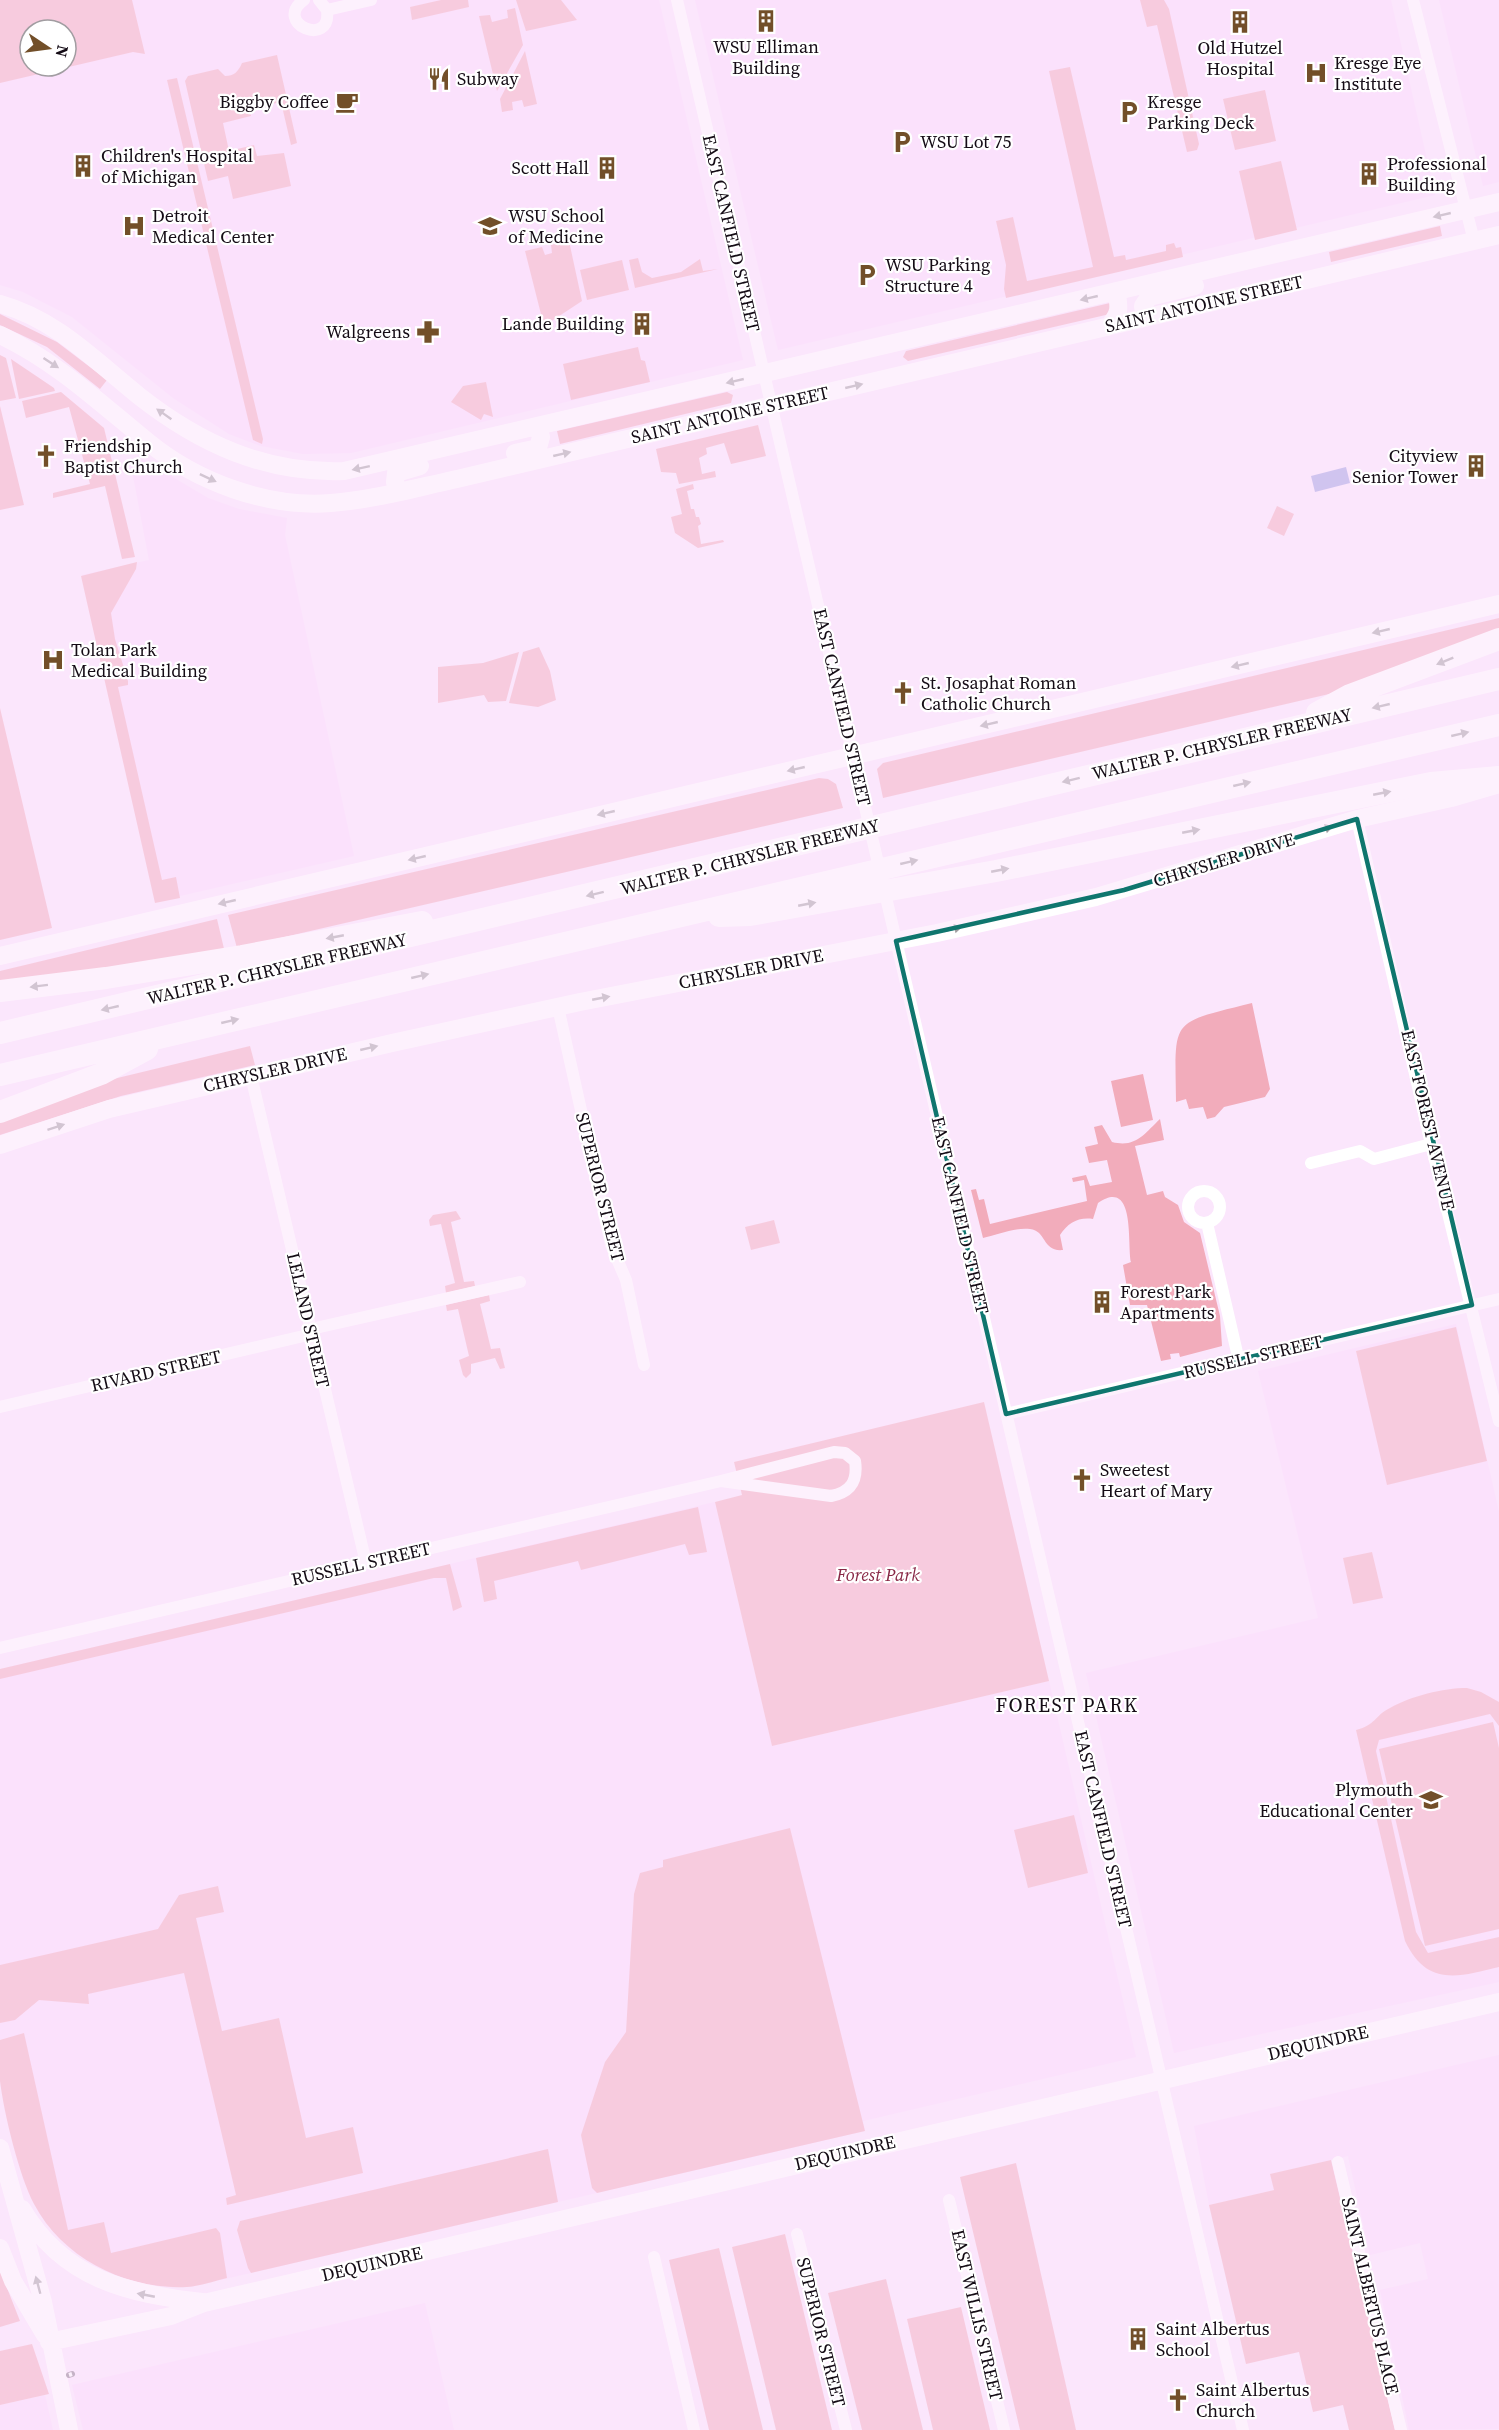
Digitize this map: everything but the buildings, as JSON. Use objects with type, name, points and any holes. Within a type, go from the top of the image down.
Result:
[{"type":"highway","points":[[1291,727],[1350,695],[1499,639]]},
{"type":"highway","name":"WALTER P. CHRYSLER FREEWAY","points":[[0,1033],[474,923],[1499,679]]},
{"type":"highway","points":[[0,1075],[1499,725]]},
{"type":"highway","points":[[668,918],[750,915],[996,871],[1431,783],[1499,777]]},
{"type":"highway","points":[[0,991],[231,958],[413,922],[474,923]]},
{"type":"highway","points":[[0,1112],[101,1074],[174,1034]]},
{"type":"street","points":[[304,0],[297,7],[296,18],[305,30],[320,28],[327,20],[323,5],[371,0]]},
{"type":"street","name":"EAST CANFIELD STREET","points":[[677,0],[1243,2430]]},
{"type":"street","points":[[1413,0],[1474,241]]},
{"type":"street","name":"SAINT ANTOINE STREET","points":[[0,304],[37,318],[63,333],[128,387],[204,440],[236,456],[279,467],[321,472],[344,471],[1499,202]]},
{"type":"street","name":"SAINT ANTOINE STREET","points":[[0,335],[48,361],[108,407],[149,443],[196,472],[236,489],[276,499],[329,503],[398,492],[457,479],[1499,235]]},
{"type":"street","points":[[1212,302],[1251,281],[1310,266],[1311,246]]},
{"type":"street","points":[[1145,318],[1143,306],[1149,297],[1218,280],[1251,260]]},
{"type":"street","points":[[1108,327],[1117,317],[1120,309],[1116,291]]},
{"type":"street","points":[[893,344],[900,375]]},
{"type":"street","points":[[108,407],[128,387]]},
{"type":"street","points":[[457,479],[491,459],[538,448],[541,437],[538,427]]},
{"type":"street","points":[[398,492],[394,482],[396,473],[450,459],[491,438]]},
{"type":"street","points":[[276,499],[279,467]]},
{"type":"street","points":[[0,956],[1499,604]]},
{"type":"street","name":"CHRYSLER DRIVE","points":[[0,1145],[109,1109],[251,1076],[558,1007],[896,941],[1124,890],[1357,819],[1451,798],[1499,784]]},
{"type":"street","name":"EAST FOREST AVENUE","points":[[1357,819],[1431,1144],[1499,1421]]},
{"type":"street","name":"SUPERIOR STREET","points":[[558,1007],[612,1245],[626,1280],[644,1365]]},
{"type":"street","name":"LELAND STREET","points":[[251,1076],[366,1563]]},
{"type":"street","points":[[1311,1163],[1360,1151],[1374,1159],[1431,1144]]},
{"type":"street","points":[[1207,1223],[1239,1361]]},
{"type":"street","name":"RIVARD STREET","points":[[0,1407],[520,1282]]},
{"type":"street","name":"RUSSELL STREET","points":[[1006,1414],[1499,1299]]},
{"type":"street","name":"RUSSELL STREET","points":[[0,1648],[721,1481],[834,1452],[845,1453],[855,1461],[857,1473],[853,1485],[843,1494],[831,1496],[721,1481]]},
{"type":"street","name":"DEQUINDRE","points":[[204,2303],[1495,2002]]},
{"type":"street","points":[[0,2148],[43,2302],[58,2340],[69,2430]]},
{"type":"street","name":"SAINT ALBERTUS PLACE","points":[[1338,2162],[1401,2430]]},
{"type":"street","points":[[11,2184],[28,2219],[55,2249],[76,2267],[125,2290],[204,2303]]},
{"type":"street","name":"EAST WILLIS STREET","points":[[949,2200],[1004,2430]]},
{"type":"street","name":"SUPERIOR STREET","points":[[796,2234],[846,2430]]},
{"type":"street","points":[[0,2248],[13,2281],[58,2340]]},
{"type":"street","points":[[654,2258],[694,2430]]},
{"type":"street","points":[[58,2340],[171,2316],[204,2303]]},
{"type":"highlighted area","points":[[1357,819],[1472,1305],[1006,1414],[896,941],[1124,890]]},
{"type":"shaded area","name":"WSU School of Medicine","points":[[0,0],[659,0],[743,360],[351,453],[303,454],[261,446],[229,434],[173,398],[72,317],[23,292],[0,285]]},
{"type":"shaded area","points":[[695,0],[1391,0],[1435,195],[778,350]]},
{"type":"shaded area","points":[[1439,0],[1499,0],[1499,182],[1483,186]]},
{"type":"shaded area","points":[[139,457],[208,498],[239,509],[287,518],[285,535],[354,856],[158,901],[82,575],[149,560],[131,465]]},
{"type":"shaded area","points":[[1456,1324],[1499,1512],[1499,1982],[1174,2053],[1086,1673],[1318,1618],[1258,1371]]},
{"type":"shaded area","points":[[715,1502],[772,1746],[1049,1681],[1136,2057],[863,2121],[865,2131],[190,2287],[170,2287],[77,2252],[47,2223],[23,2180],[0,2081],[0,1669]]},
{"type":"shaded area","points":[[1499,2055],[1499,2429],[1409,2430],[1380,2290],[1428,2279],[1420,2243],[1370,2255],[1348,2156],[1271,2174],[1274,2190],[1209,2205],[1194,2126]]},
{"type":"shaded area","points":[[425,2303],[454,2430],[83,2430],[72,2385]]},
{"type":"shaded area","points":[[45,2395],[53,2430],[0,2430],[0,2405]]},
{"type":"green space","points":[[0,0],[132,0],[145,54],[133,52],[78,65],[78,18],[18,18],[18,78],[21,78],[0,83]]},
{"type":"green space","points":[[441,0],[468,0],[469,7],[412,20],[410,7]]},
{"type":"green space","points":[[516,0],[561,0],[577,20],[526,31]]},
{"type":"green space","points":[[1140,0],[1164,0],[1169,9],[1199,144],[1197,150],[1187,152],[1157,25],[1147,27]]},
{"type":"green space","points":[[515,8],[523,45],[497,91],[479,16],[490,15],[492,22],[508,18],[507,10]]},
{"type":"green space","points":[[525,51],[537,104],[524,107],[522,100],[512,102],[513,110],[502,112],[500,99]]},
{"type":"green space","points":[[277,55],[297,143],[291,145],[281,102],[250,109],[251,116],[223,123],[229,151],[254,145],[257,156],[284,153],[291,186],[233,199],[228,176],[208,181],[185,81],[188,76],[218,69],[225,76],[231,75],[242,63]]},
{"type":"green space","points":[[1070,67],[1114,257],[1125,255],[1126,260],[1166,251],[1166,245],[1174,243],[1176,248],[1181,247],[1183,257],[1006,298],[1004,289],[1006,265],[996,221],[1013,217],[1027,281],[1093,267],[1049,71]]},
{"type":"green space","points":[[177,78],[263,439],[262,444],[253,440],[167,80]]},
{"type":"green space","points":[[1265,90],[1276,141],[1235,150],[1223,99]]},
{"type":"green space","points":[[1281,161],[1297,230],[1255,240],[1239,171]]},
{"type":"green space","points":[[1440,226],[1442,236],[1331,262],[1329,252]]},
{"type":"green space","points":[[569,241],[582,301],[544,326],[525,251],[542,247],[545,255],[552,253],[551,245]]},
{"type":"green space","points":[[638,258],[642,272],[652,278],[681,272],[700,259],[703,271],[718,269],[635,288],[629,260]]},
{"type":"green space","points":[[622,260],[629,290],[587,300],[580,270]]},
{"type":"green space","points":[[1110,303],[1110,314],[908,361],[903,357],[906,351]]},
{"type":"green space","points":[[0,314],[57,342],[107,380],[100,389],[47,347],[0,325]]},
{"type":"green space","points":[[638,347],[641,360],[645,361],[650,382],[571,400],[563,364]]},
{"type":"green space","points":[[0,355],[6,358],[16,398],[0,401]]},
{"type":"green space","points":[[11,359],[54,388],[55,391],[19,399]]},
{"type":"green space","points":[[486,382],[493,417],[484,414],[481,420],[451,402],[463,386]]},
{"type":"green space","points":[[61,392],[104,428],[135,557],[122,559],[105,486],[53,498],[53,493],[90,484],[69,407],[26,418],[22,401]]},
{"type":"green space","points":[[727,392],[733,395],[731,403],[560,444],[557,431]]},
{"type":"green space","points":[[0,406],[24,505],[0,510]]},
{"type":"green space","points":[[758,425],[766,456],[731,464],[724,443],[706,448],[707,454],[699,458],[702,474],[715,471],[716,477],[679,484],[676,473],[661,472],[656,449]]},
{"type":"green space","points":[[693,484],[694,489],[687,491],[691,509],[694,509],[701,524],[698,526],[701,544],[723,540],[724,542],[698,548],[675,533],[671,517],[682,514],[676,489]]},
{"type":"green space","points":[[1277,506],[1294,514],[1284,536],[1267,528]]},
{"type":"green space","points":[[137,562],[136,569],[111,613],[115,639],[128,681],[128,685],[118,687],[162,880],[176,877],[180,898],[155,903],[81,576]]},
{"type":"green space","points":[[1499,618],[1499,632],[1355,688],[883,798],[877,769],[883,763]]},
{"type":"green space","points":[[539,647],[550,671],[556,700],[538,707],[509,703],[523,652]]},
{"type":"green space","points":[[519,652],[506,701],[488,702],[484,695],[438,703],[438,667],[483,663]]},
{"type":"green space","points":[[0,708],[52,928],[0,940]]},
{"type":"green space","points":[[819,778],[828,779],[836,784],[843,808],[237,948],[228,915]]},
{"type":"green space","points":[[217,919],[225,953],[0,981],[0,971]]},
{"type":"green space","points":[[1252,1003],[1270,1089],[1265,1097],[1224,1107],[1215,1117],[1207,1119],[1203,1107],[1189,1109],[1186,1099],[1176,1102],[1176,1054],[1182,1028],[1205,1015]]},
{"type":"green space","points":[[250,1046],[255,1065],[121,1096],[0,1135],[0,1120],[105,1081]]},
{"type":"green space","points":[[1143,1074],[1153,1120],[1121,1127],[1111,1081]]},
{"type":"green space","points":[[1160,1119],[1164,1140],[1135,1146],[1147,1195],[1163,1191],[1165,1197],[1178,1205],[1184,1222],[1200,1233],[1220,1316],[1222,1346],[1180,1357],[1179,1353],[1170,1354],[1171,1359],[1161,1361],[1147,1305],[1130,1305],[1123,1265],[1131,1262],[1129,1229],[1124,1205],[1119,1199],[1110,1197],[1098,1203],[1093,1219],[1078,1220],[1066,1227],[1060,1235],[1063,1250],[1056,1250],[1048,1245],[1039,1233],[1030,1229],[1012,1230],[983,1238],[971,1190],[976,1189],[979,1200],[984,1199],[990,1224],[1087,1201],[1084,1180],[1073,1182],[1072,1178],[1086,1175],[1090,1186],[1112,1182],[1107,1160],[1089,1163],[1085,1147],[1098,1144],[1094,1127],[1102,1125],[1112,1142],[1127,1143],[1139,1138]]},
{"type":"green space","points":[[456,1211],[461,1219],[451,1222],[464,1282],[474,1281],[475,1286],[446,1293],[445,1286],[455,1283],[441,1224],[430,1226],[429,1220],[433,1215]]},
{"type":"green space","points":[[774,1220],[780,1243],[751,1250],[745,1227]]},
{"type":"green space","points":[[489,1295],[490,1301],[480,1304],[491,1349],[500,1348],[505,1368],[500,1369],[495,1358],[471,1364],[471,1373],[466,1378],[459,1360],[469,1356],[458,1309],[447,1311],[446,1305]]},
{"type":"green space","points":[[1456,1327],[1487,1461],[1387,1485],[1356,1351]]},
{"type":"green space","name":"Forest Park","points":[[984,1402],[1049,1681],[772,1746],[715,1502],[742,1495],[734,1462]]},
{"type":"green space","points":[[698,1507],[707,1552],[689,1555],[685,1544],[581,1570],[578,1561],[494,1581],[497,1599],[484,1602],[476,1558]]},
{"type":"green space","points":[[1372,1552],[1383,1598],[1353,1604],[1343,1558]]},
{"type":"green space","points":[[450,1564],[462,1607],[453,1611],[446,1578],[434,1578],[0,1679],[0,1669]]},
{"type":"green space","points":[[1467,1688],[1481,1692],[1499,1702],[1499,1726],[1490,1714],[1379,1740],[1376,1751],[1416,1932],[1428,1953],[1499,1937],[1499,1967],[1470,1974],[1445,1975],[1423,1966],[1405,1941],[1356,1730],[1368,1726],[1385,1711],[1417,1696]]},
{"type":"green space","points":[[1493,1722],[1499,1748],[1499,1929],[1425,1946],[1379,1749]]},
{"type":"green space","points":[[1074,1815],[1088,1873],[1028,1888],[1014,1830]]},
{"type":"green space","points":[[790,1828],[865,2131],[597,2193],[592,2188],[581,2135],[605,2062],[626,2032],[634,1894],[640,1873],[663,1867],[663,1860]]},
{"type":"green space","points":[[218,1886],[224,1912],[196,1918],[222,2031],[279,2018],[306,2138],[353,2127],[363,2173],[227,2205],[226,2198],[236,2195],[184,1973],[88,1994],[89,2004],[39,2000],[15,2020],[0,2023],[0,1965],[158,1929],[179,1895]]},
{"type":"green space","points":[[24,2033],[68,2230],[104,2222],[111,2253],[216,2228],[220,2233],[227,2278],[202,2285],[164,2287],[120,2277],[79,2255],[46,2223],[28,2192],[23,2177],[9,2127],[0,2081],[0,2040]]},
{"type":"green space","points":[[548,2149],[558,2202],[251,2273],[248,2268],[237,2230],[240,2221]]},
{"type":"green space","points":[[1331,2160],[1395,2430],[1349,2430],[1343,2405],[1313,2412],[1299,2352],[1246,2364],[1209,2205],[1274,2190],[1270,2174]]},
{"type":"green space","points":[[1016,2163],[1076,2430],[1020,2430],[960,2177]]},
{"type":"green space","points":[[785,2234],[832,2430],[776,2430],[732,2247]]},
{"type":"green space","points":[[719,2248],[763,2430],[709,2430],[669,2260]]},
{"type":"green space","points":[[0,2270],[20,2321],[0,2327]]},
{"type":"green space","points":[[886,2279],[923,2430],[862,2430],[828,2293]]},
{"type":"green space","points":[[961,2307],[990,2430],[933,2430],[907,2319]]},
{"type":"green space","points":[[32,2344],[49,2394],[0,2405],[0,2351]]},
{"type":"water","points":[[1346,467],[1350,483],[1315,492],[1311,476]]},
{"type":"place","name":"WSU Elliman Building","points":[[766,21]]},
{"type":"place","name":"Old Hutzel Hospital","points":[[1240,22]]},
{"type":"place","name":"Kresge Eye Institute","points":[[1316,73]]},
{"type":"place","name":"Subway","points":[[439,79]]},
{"type":"place","name":"Biggby Coffee","points":[[347,102]]},
{"type":"place","name":"Kresge Parking Deck","points":[[1129,112]]},
{"type":"place","name":"WSU Lot 75","points":[[902,142]]},
{"type":"place","name":"Children's Hospital of Michigan","points":[[83,166]]},
{"type":"place","name":"Scott Hall","points":[[607,168]]},
{"type":"place","name":"Professional Building","points":[[1369,174]]},
{"type":"place","name":"Detroit Medical Center","points":[[134,226]]},
{"type":"place","name":"WSU School of Medicine","points":[[490,226]]},
{"type":"place","name":"WSU Parking Structure 4","points":[[867,275]]},
{"type":"place","name":"Lande Building","points":[[642,324]]},
{"type":"place","name":"Walgreens","points":[[428,332]]},
{"type":"place","name":"Friendship Baptist Church","points":[[46,456]]},
{"type":"place","name":"Cityview Senior Tower","points":[[1476,466]]},
{"type":"place","name":"Tolan Park Medical Building","points":[[53,660]]},
{"type":"place","name":"St. Josaphat Roman Catholic Church","points":[[903,693]]},
{"type":"place","name":"Forest Park Apartments","points":[[1102,1302]]},
{"type":"place","name":"Sweetest Heart of Mary","points":[[1082,1480]]},
{"type":"place","name":"Plymouth Educational Center","points":[[1431,1800]]},
{"type":"place","name":"Saint Albertus School","points":[[1138,2339]]},
{"type":"place","name":"Saint Albertus Church","points":[[1178,2400]]},
{"type":"district","name":"FOREST PARK","points":[[1067,1705]]}]
